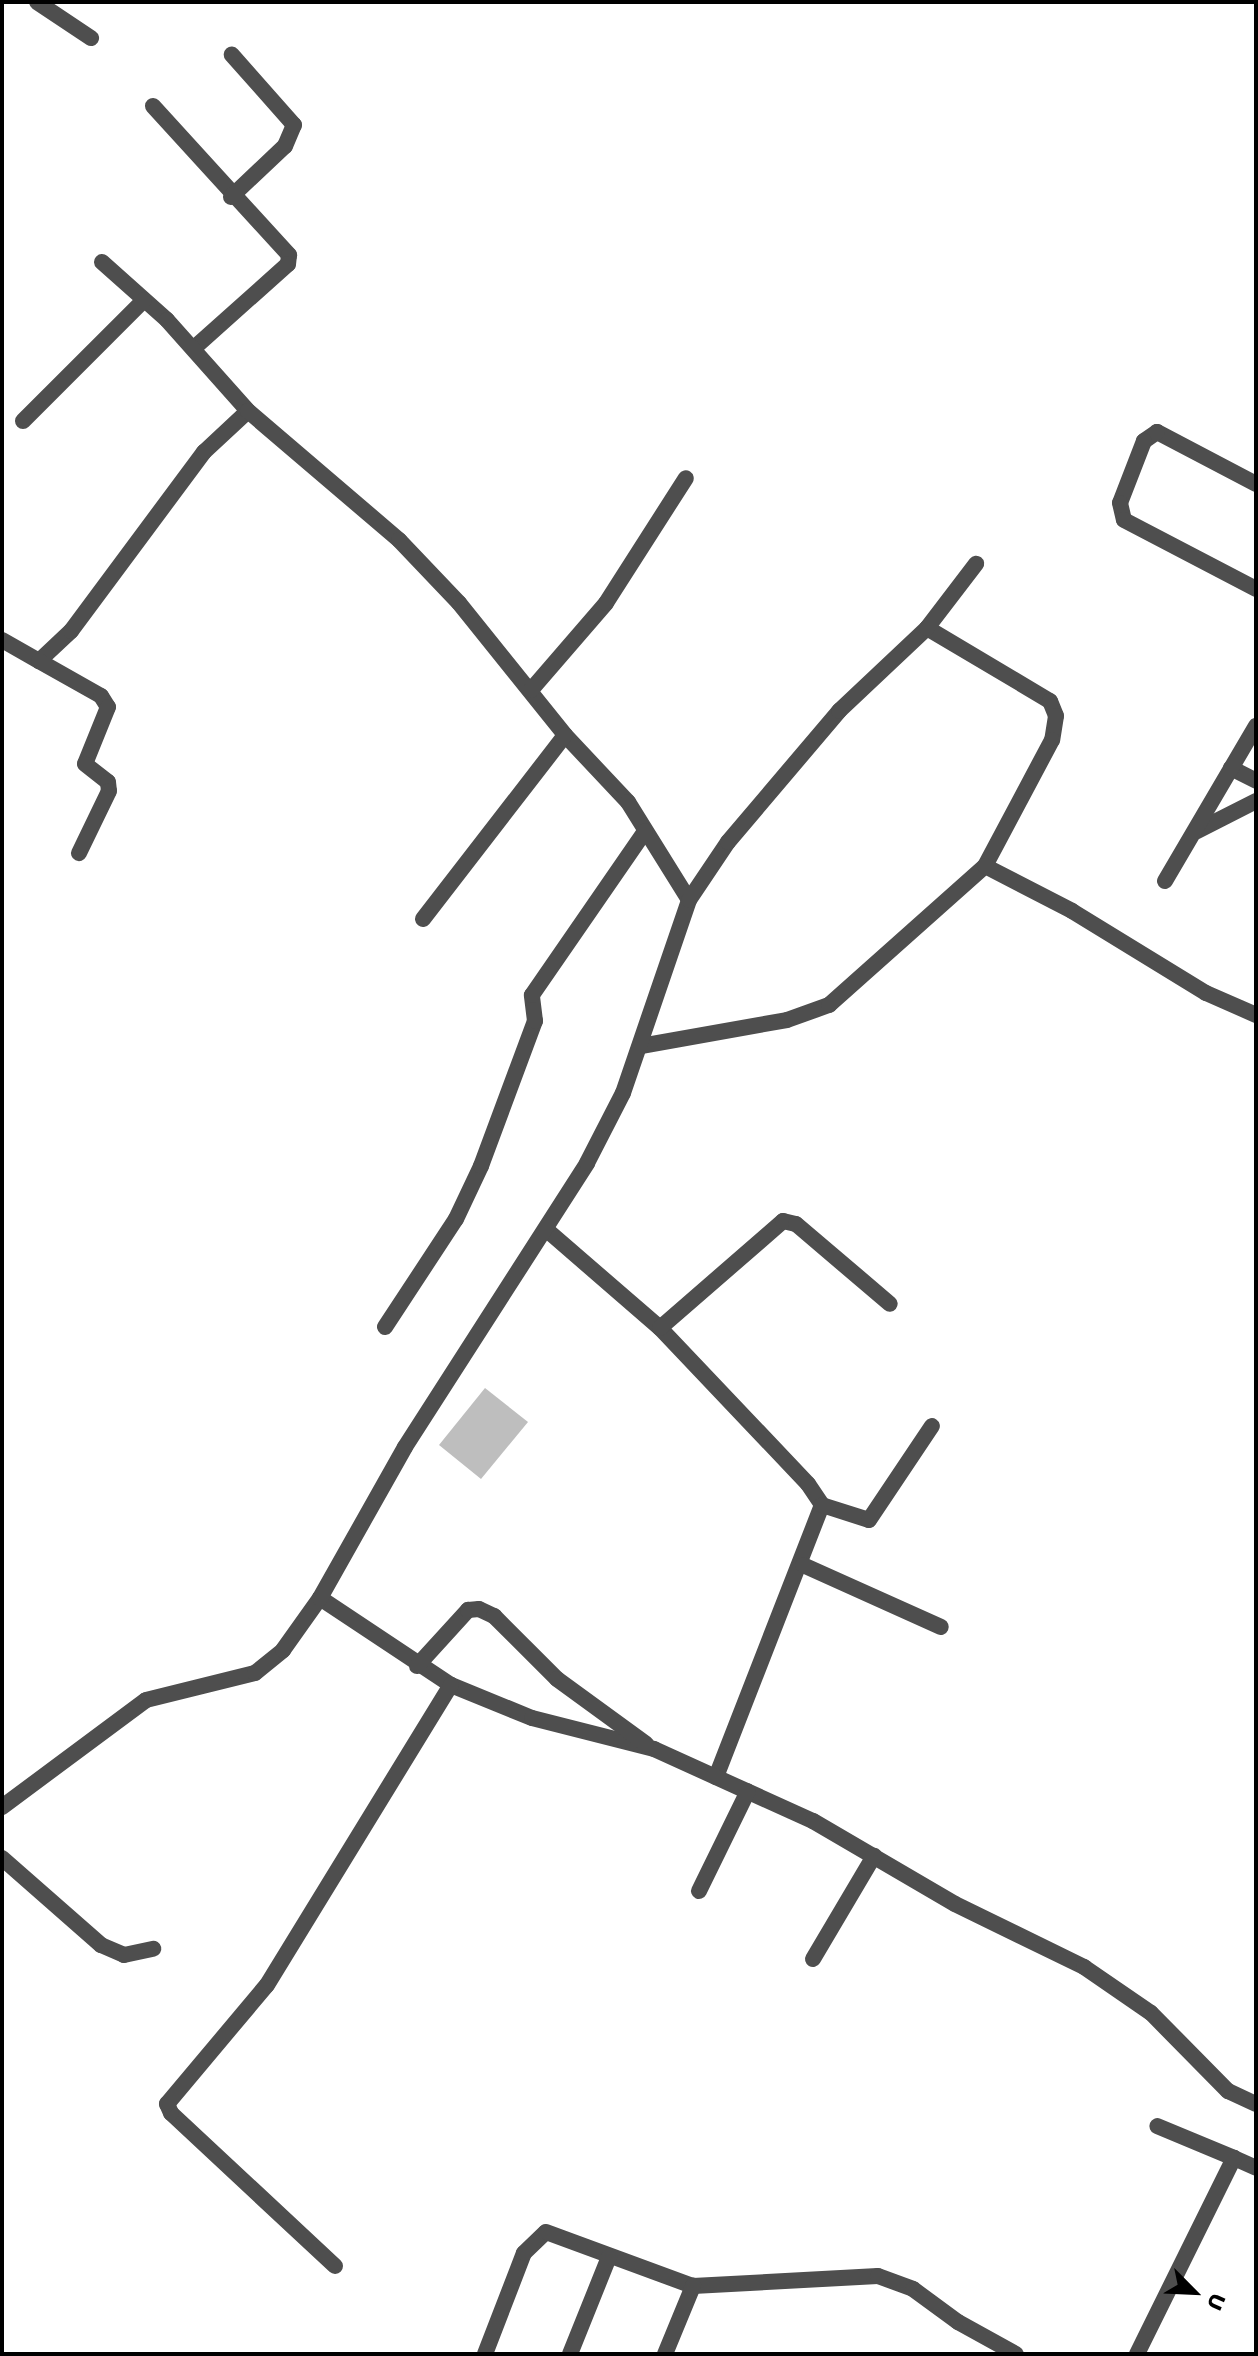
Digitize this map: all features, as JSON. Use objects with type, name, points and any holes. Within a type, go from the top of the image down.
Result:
[{"type":"street","points":[[37,2],[91,38]]},
{"type":"street","points":[[231,197],[285,146],[294,125],[232,55]]},
{"type":"street","points":[[153,106],[197,150],[231,197],[290,260],[194,348]]},
{"type":"street","points":[[102,262],[194,348],[248,411],[399,540],[531,690],[565,735],[628,802],[689,900]]},
{"type":"street","points":[[23,421],[144,300]]},
{"type":"street","points":[[39,661],[71,631],[204,452],[248,411]]},
{"type":"street","points":[[1256,484],[1157,432],[1144,441],[1120,503],[1124,520],[1256,589]]},
{"type":"street","points":[[531,690],[606,603],[686,478]]},
{"type":"street","points":[[2,1807],[146,1700],[267,1667],[320,1598],[405,1447],[548,1231],[623,1093],[689,900],[728,842],[839,711],[927,628],[976,564]]},
{"type":"street","points":[[641,1046],[787,1020],[829,1005],[985,866],[1052,740],[1056,716],[1050,701],[927,628]]},
{"type":"street","points":[[2,640],[101,696],[108,707],[85,764],[108,782],[109,791],[79,853]]},
{"type":"street","points":[[1165,881],[1256,726]]},
{"type":"street","points":[[423,919],[565,735]]},
{"type":"street","points":[[1231,768],[1256,781]]},
{"type":"street","points":[[1197,831],[1256,801]]},
{"type":"street","points":[[385,1327],[456,1219],[481,1166],[535,1021],[532,995],[645,831]]},
{"type":"street","points":[[985,866],[1072,911],[1206,993],[1256,1015]]},
{"type":"street","points":[[660,1328],[783,1221],[796,1224],[890,1304]]},
{"type":"street","points":[[548,1231],[660,1328],[808,1484],[822,1505],[869,1520],[932,1426]]},
{"type":"street","points":[[716,1777],[803,1565],[822,1505]]},
{"type":"street","points":[[803,1565],[941,1627]]},
{"type":"street","points":[[320,1598],[417,1666],[451,1685],[532,1718],[654,1749],[748,1791],[874,1856],[955,1904],[1084,1967],[1151,2013],[1228,2091],[1256,2104]]},
{"type":"street","points":[[417,1666],[468,1610],[479,1609],[494,1616],[557,1679],[654,1749]]},
{"type":"street","points":[[335,2266],[171,2113],[167,2104],[267,1985],[451,1685]]},
{"type":"street","points":[[699,1891],[748,1791]]},
{"type":"street","points":[[813,1959],[874,1856]]},
{"type":"street","points":[[2,1858],[101,1945],[124,1955],[153,1949]]},
{"type":"street","points":[[1157,2126],[1256,2168]]},
{"type":"street","points":[[1137,2354],[1234,2158]]},
{"type":"street","points":[[485,2354],[524,2253],[538,2235],[554,2235],[693,2286],[878,2276],[913,2289],[958,2322],[1016,2354]]},
{"type":"street","points":[[570,2354],[609,2257]]},
{"type":"street","points":[[665,2354],[693,2286]]},
{"type":"building","points":[[485,1388],[528,1422],[481,1479],[439,1445]]}]
